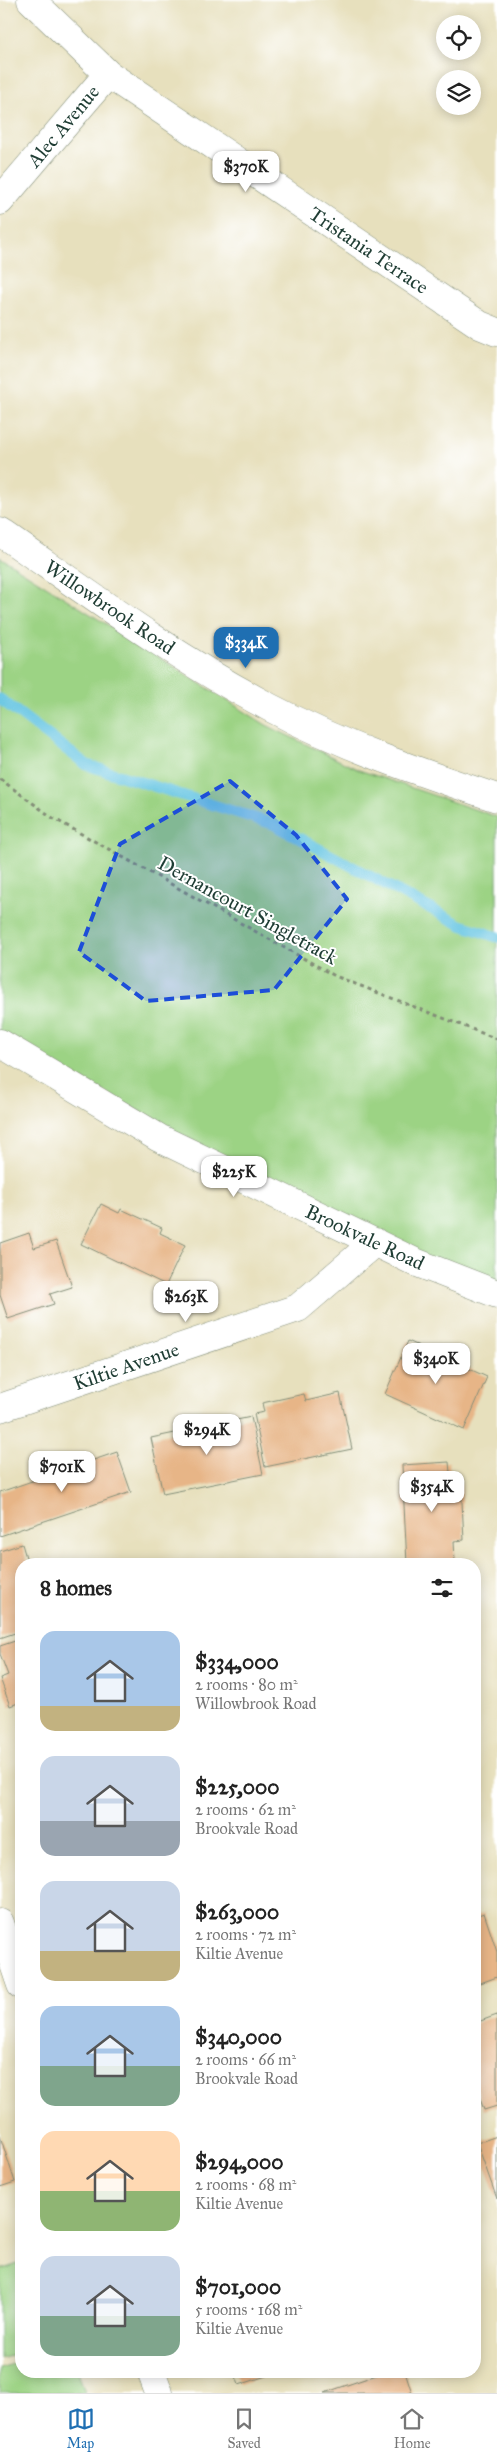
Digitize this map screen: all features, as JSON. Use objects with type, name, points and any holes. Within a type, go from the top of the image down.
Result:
[{"type":"street","name":"Tristania Terrace","points":[[32,0],[108,74],[472,320],[497,332]]},
{"type":"street","name":"Alec Avenue","points":[[0,201],[108,74]]},
{"type":"street","name":"Willowbrook Road","points":[[0,532],[167,648],[269,707],[354,748],[497,798]]},
{"type":"street","name":"Brookvale Road","points":[[0,1043],[159,1138],[415,1262],[497,1294]]},
{"type":"street","name":"Kiltie Avenue","points":[[0,1408],[298,1308],[375,1242]]},
{"type":"street","points":[[3,1940],[15,1970]]},
{"type":"street","points":[[154,2378],[159,2393]]},
{"type":"path","name":"Dernancourt Singletrack","points":[[0,779],[53,818],[335,976],[497,1039]]},
{"type":"highlighted area","points":[[230,781],[296,835],[347,899],[274,990],[146,1001],[79,952],[120,844]]},
{"type":"green space","points":[[0,557],[266,725],[359,770],[497,817],[497,1286],[375,1242],[0,1034]]},
{"type":"green space","points":[[15,2265],[15,2354],[0,2359],[0,2270]]},
{"type":"green space","points":[[15,2363],[15,2378],[80,2378],[85,2393],[0,2393],[0,2368]]},
{"type":"building","points":[[101,1204],[119,1213],[121,1209],[162,1228],[160,1233],[185,1245],[166,1285],[81,1244]]},
{"type":"building","points":[[29,1233],[34,1248],[56,1241],[72,1287],[50,1294],[54,1304],[8,1319],[0,1295],[0,1243]]},
{"type":"building","points":[[408,1341],[487,1377],[464,1430],[385,1394]]},
{"type":"building","points":[[340,1393],[352,1449],[265,1467],[254,1414],[264,1412],[262,1403],[304,1394],[306,1401]]},
{"type":"building","points":[[251,1417],[263,1474],[163,1494],[151,1438]]},
{"type":"building","points":[[117,1452],[131,1492],[0,1536],[0,1492]]},
{"type":"building","points":[[449,1462],[451,1483],[461,1483],[464,1540],[454,1541],[455,1558],[407,1558],[402,1465]]},
{"type":"building","points":[[22,1544],[26,1558],[15,1558],[15,1633],[0,1638],[0,1551]]},
{"type":"building","points":[[15,1641],[15,1704],[10,1706],[0,1678],[8,1675],[0,1654],[0,1646]]},
{"type":"building","points":[[484,1913],[497,1952],[497,1977],[481,1983],[481,1914]]},
{"type":"building","points":[[497,2015],[497,2106],[484,2110],[481,2102],[481,2021]]},
{"type":"building","points":[[0,2136],[15,2182],[0,2187]]},
{"type":"building","points":[[497,2136],[497,2199],[481,2154],[481,2142]]},
{"type":"building","points":[[236,2378],[260,2378],[239,2385]]},
{"type":"building","points":[[368,2378],[407,2378],[412,2393],[324,2393]]},
{"type":"waterway","points":[[0,699],[87,765],[273,824],[461,925],[497,937]]}]
